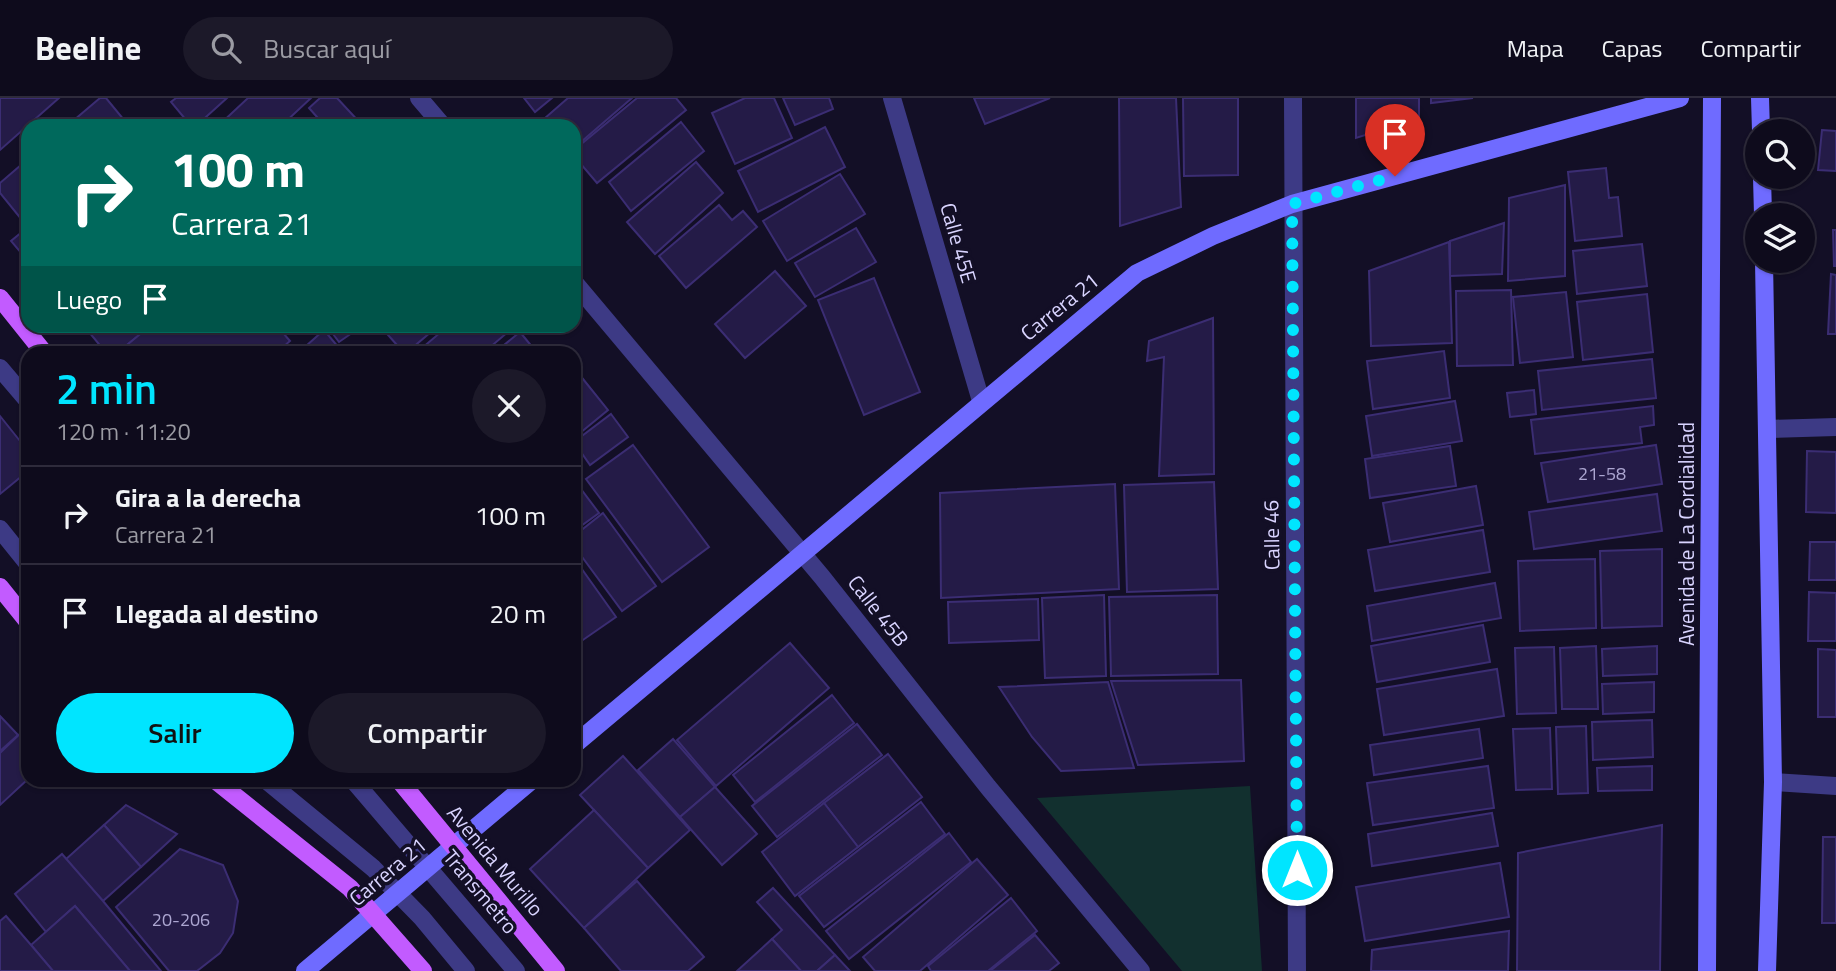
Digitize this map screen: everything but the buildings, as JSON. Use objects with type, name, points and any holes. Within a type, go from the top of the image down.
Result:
[{"type":"main road","name":"Carrera 21","points":[[581,739],[981,401],[1137,273],[1213,236],[1292,204],[1680,98]]},
{"type":"main road","name":"Avenida de La Cordialidad","points":[[1707,971],[1712,98]]},
{"type":"main road","points":[[1760,98],[1761,119]]},
{"type":"main road","points":[[1764,273],[1773,782],[1768,971]]},
{"type":"main road","points":[[0,299],[21,325]]},
{"type":"main road","points":[[0,587],[21,613]]},
{"type":"main road","points":[[224,787],[350,888],[423,971]]},
{"type":"main road","name":"Avenida Murillo","points":[[405,787],[556,971]]},
{"type":"main road","name":"Carrera 21","points":[[305,971],[524,787]]},
{"type":"street","points":[[419,98],[437,119]]},
{"type":"street","name":"Calle 45E","points":[[892,98],[981,401]]},
{"type":"street","name":"Calle 46","points":[[1293,98],[1297,971]]},
{"type":"street","name":"Calle 45B","points":[[581,290],[801,553],[1142,971]]},
{"type":"street","points":[[0,368],[21,393]]},
{"type":"street","points":[[1767,429],[1836,427]]},
{"type":"street","points":[[0,530],[21,556]]},
{"type":"street","points":[[1773,782],[1836,786]]},
{"type":"street","points":[[275,787],[373,868],[466,971]]},
{"type":"street","name":"Transmetro","points":[[359,787],[516,971]]},
{"type":"green space","points":[[1250,786],[1262,971],[1182,971],[1037,798]]},
{"type":"route","points":[[1297,870],[1292,204],[1395,176]]}]
